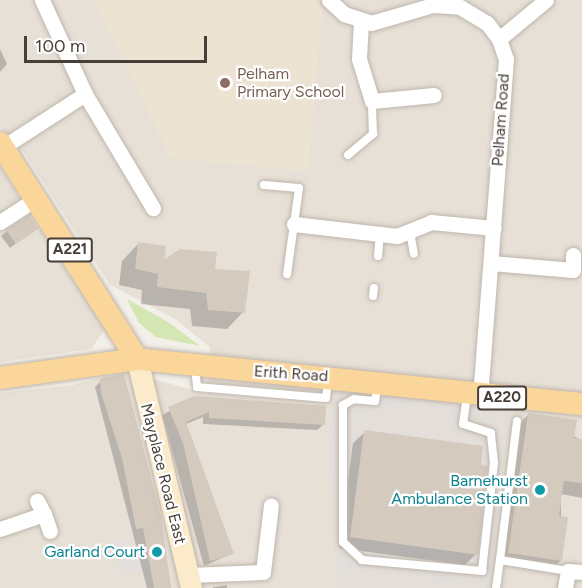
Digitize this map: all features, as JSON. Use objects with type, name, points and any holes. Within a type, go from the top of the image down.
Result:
[{"type":"main road","name":"A221","points":[[2,145],[137,359]]},
{"type":"main road","name":"Erith Road","points":[[0,378],[137,359],[329,376],[474,395],[582,404]]},
{"type":"street","points":[[42,0],[85,94],[153,208]]},
{"type":"street","points":[[329,0],[361,21],[386,23],[448,5],[472,12],[499,39],[546,0]]},
{"type":"street","points":[[361,21],[359,59],[372,101],[434,95]]},
{"type":"street","name":"Pelham Road","points":[[474,395],[494,228],[506,59],[499,39]]},
{"type":"street","points":[[2,145],[85,94]]},
{"type":"street","points":[[0,222],[37,198]]},
{"type":"street","points":[[294,224],[380,235],[410,232],[431,222],[494,228]]},
{"type":"street","points":[[490,263],[573,270],[573,255]]},
{"type":"street","name":"Mayplace Road East","points":[[137,359],[190,582]]},
{"type":"street","points":[[266,588],[263,572],[271,506]]},
{"type":"street","points":[[0,530],[40,507],[50,531]]},
{"type":"street","points":[[190,582],[263,572]]},
{"type":"street","points":[[565,588],[575,572]]},
{"type":"lane","points":[[348,155],[373,134],[372,101]]},
{"type":"lane","points":[[264,185],[298,188],[286,274]]},
{"type":"lane","points":[[410,232],[414,254]]},
{"type":"lane","points":[[378,256],[380,235]]},
{"type":"lane","points":[[378,383],[375,401],[354,399],[343,405],[343,542],[362,560],[482,571],[494,463],[491,433],[463,424],[474,395]]},
{"type":"lane","points":[[496,588],[517,421]]},
{"type":"lane","points":[[500,560],[575,572]]},
{"type":"shaded area","points":[[0,0],[582,0],[582,588],[0,588],[0,393],[73,385],[125,371],[207,394],[210,347],[175,319],[110,285],[25,154],[0,127]]},
{"type":"shaded area","name":"Pelham Primary School","points":[[94,0],[316,0],[322,9],[308,171],[171,158]]},
{"type":"shaded area","points":[[0,167],[105,329],[91,349],[0,362]]},
{"type":"shaded area","points":[[338,385],[510,408],[490,588],[337,588],[328,436]]},
{"type":"shaded area","points":[[127,540],[129,554],[139,553],[142,570],[118,574],[113,543]]},
{"type":"green space","points":[[127,299],[168,322],[200,346],[156,337],[139,323]]},
{"type":"building","points":[[29,215],[38,229],[16,244],[6,230]]},
{"type":"building","points":[[138,242],[166,246],[165,259],[180,249],[217,252],[215,269],[250,271],[245,313],[208,310],[206,293],[157,287],[158,274],[135,269]]},
{"type":"building","points":[[124,374],[161,516],[171,588],[154,588],[143,528],[136,529],[122,458],[101,393],[100,379]]},
{"type":"building","points":[[194,396],[326,406],[325,425],[209,418],[209,412],[186,422],[234,554],[210,561],[183,443],[168,407]]},
{"type":"building","name":"Barnehurst Ambulance Station","points":[[528,413],[577,420],[574,438],[582,439],[582,483],[564,481],[559,516],[568,517],[562,561],[508,553]]},
{"type":"building","points":[[364,430],[483,446],[481,465],[488,466],[478,555],[350,537]]},
{"type":"place","name":"Pelham Primary School","points":[[225,83]]},
{"type":"place","name":"Barnehurst Ambulance Station","points":[[540,490]]},
{"type":"place","name":"Garland Court","points":[[157,552]]}]
